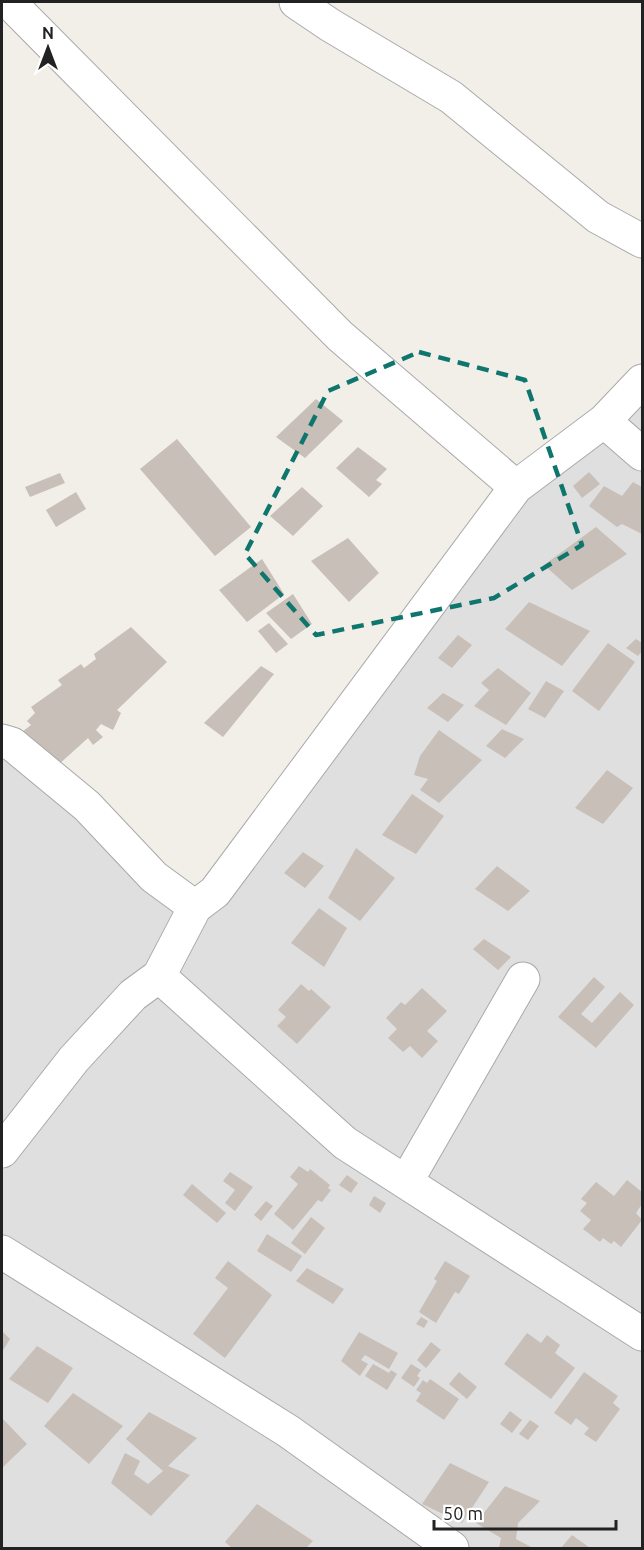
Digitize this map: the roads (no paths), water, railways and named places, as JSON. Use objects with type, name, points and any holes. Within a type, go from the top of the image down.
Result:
[{"type":"street","points":[[9,2],[340,336],[516,487]]},
{"type":"street","points":[[296,2],[330,25],[451,96],[598,217],[642,242]]},
{"type":"street","points":[[2,1151],[81,1051],[133,995],[159,976],[195,907],[215,892],[516,487],[604,420],[642,381]]},
{"type":"street","points":[[604,420],[642,454]]},
{"type":"street","points":[[2,741],[12,744],[87,806],[154,877],[195,907]]},
{"type":"street","points":[[159,976],[345,1143],[642,1334]]},
{"type":"street","points":[[406,1182],[523,979]]},
{"type":"street","points":[[2,1252],[288,1431],[452,1548]]}]
